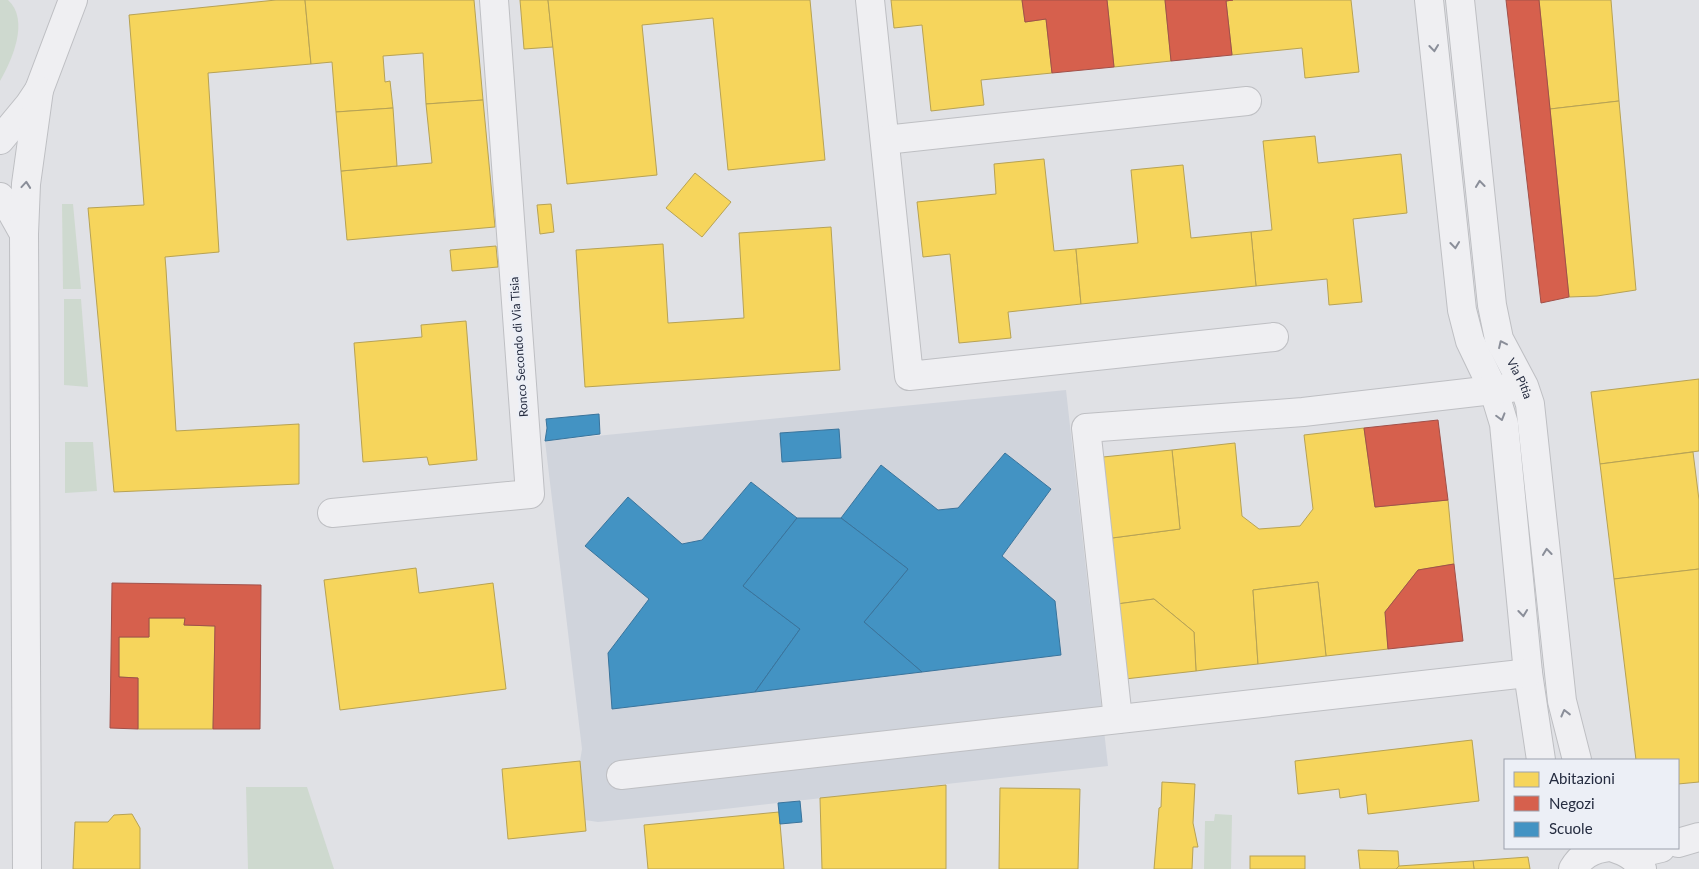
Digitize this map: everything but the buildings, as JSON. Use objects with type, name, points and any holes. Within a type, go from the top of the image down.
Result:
[{"type":"street","points":[[52,53],[55,12],[53,0]]},
{"type":"street","points":[[27,869],[24,234],[26,184],[39,90],[73,0]]},
{"type":"street","name":"Ronco Secondo di Via Tisia","points":[[332,513],[530,494],[494,0]]},
{"type":"street","points":[[870,0],[909,376],[1274,337]]},
{"type":"street","points":[[1429,0],[1462,310],[1470,341],[1494,390],[1504,424],[1528,673],[1541,759]]},
{"type":"street","name":"Via Pitia","points":[[1460,0],[1492,305],[1499,339],[1524,386],[1530,404],[1562,700],[1577,759]]},
{"type":"street","points":[[2,136],[29,105],[39,90]]},
{"type":"street","points":[[885,140],[1247,102]]},
{"type":"street","points":[[0,198],[10,209],[24,234]]},
{"type":"street","points":[[1118,719],[1086,428],[1303,412],[1524,386]]},
{"type":"street","points":[[621,775],[1528,673]]},
{"type":"street","points":[[1679,843],[1699,837]]},
{"type":"street","points":[[1571,861],[1581,858],[1590,851],[1623,853],[1653,849]]},
{"type":"shaded area","points":[[0,0],[8,0],[14,8],[18,18],[18,29],[14,51],[0,81]]},
{"type":"shaded area","points":[[62,204],[73,204],[81,289],[63,289]]},
{"type":"shaded area","points":[[64,299],[81,299],[88,387],[64,385]]},
{"type":"shaded area","points":[[1066,390],[1108,766],[698,812],[598,822],[585,820],[580,761],[582,749],[545,441]]},
{"type":"shaded area","points":[[65,442],[93,442],[97,491],[65,493]]},
{"type":"shaded area","points":[[246,787],[307,787],[334,869],[248,869]]},
{"type":"shaded area","points":[[1215,814],[1232,815],[1231,869],[1204,869],[1205,821],[1214,821]]}]
